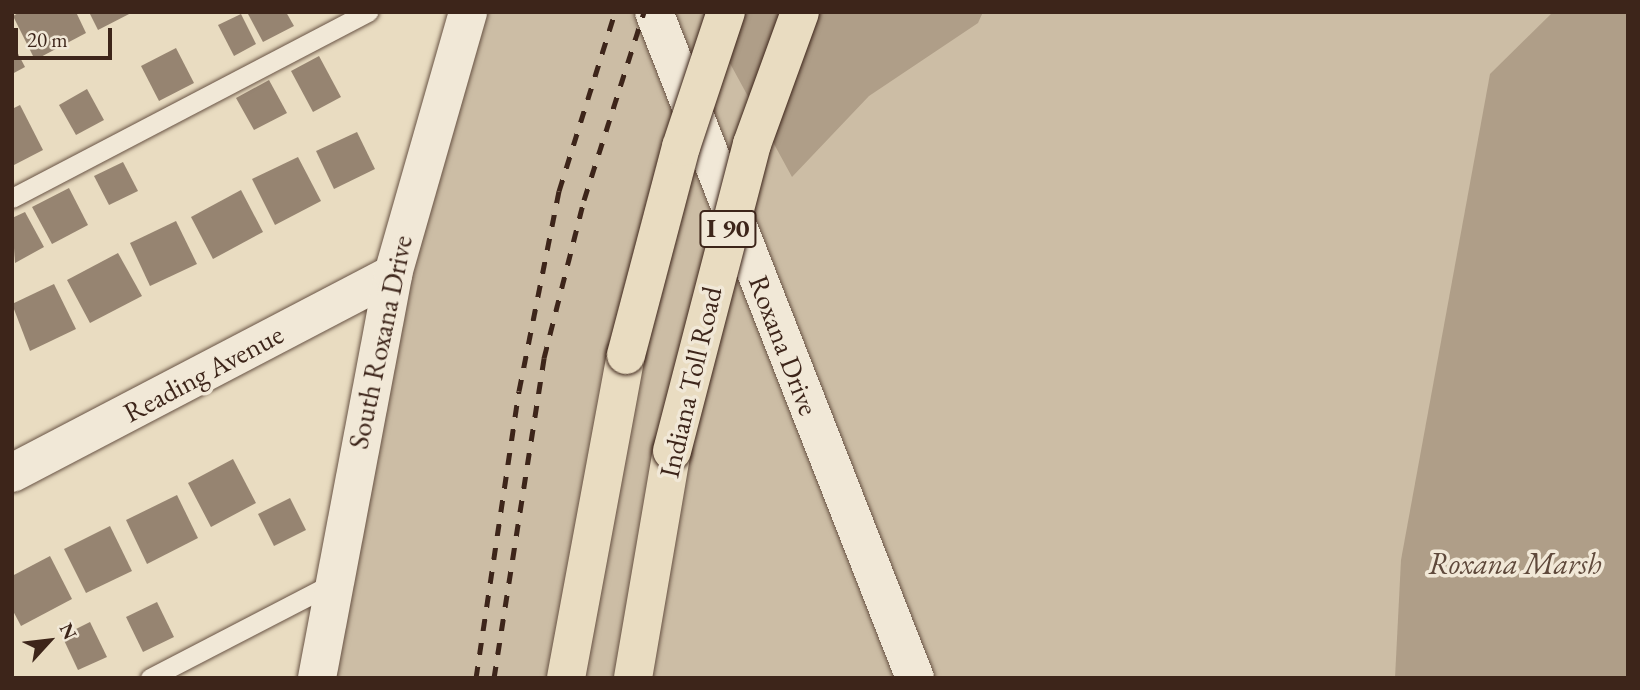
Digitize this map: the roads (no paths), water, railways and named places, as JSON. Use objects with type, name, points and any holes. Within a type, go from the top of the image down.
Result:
[{"type":"highway","name":"I 90","points":[[566,678],[626,355],[681,147],[726,12]]},
{"type":"highway","name":"Indiana Toll Road","points":[[633,678],[672,451],[752,144],[800,12]]},
{"type":"street","name":"South Roxana Drive","points":[[317,678],[331,584],[393,274],[468,12]]},
{"type":"street","name":"Roxana Drive","points":[[653,12],[915,678]]},
{"type":"street","name":"Reading Avenue","points":[[12,472],[393,274]]},
{"type":"lane","points":[[12,198],[368,12]]},
{"type":"lane","points":[[150,678],[331,584]]},
{"type":"water","points":[[702,12],[983,12],[978,23],[869,96],[792,177]]},
{"type":"water","name":"Roxana Marsh","points":[[1553,12],[1628,12],[1628,678],[1395,678],[1401,560],[1490,74]]},
{"type":"railway","points":[[476,678],[519,391],[559,191],[615,12]]},
{"type":"railway","points":[[494,678],[544,358],[584,200],[644,12]]}]
